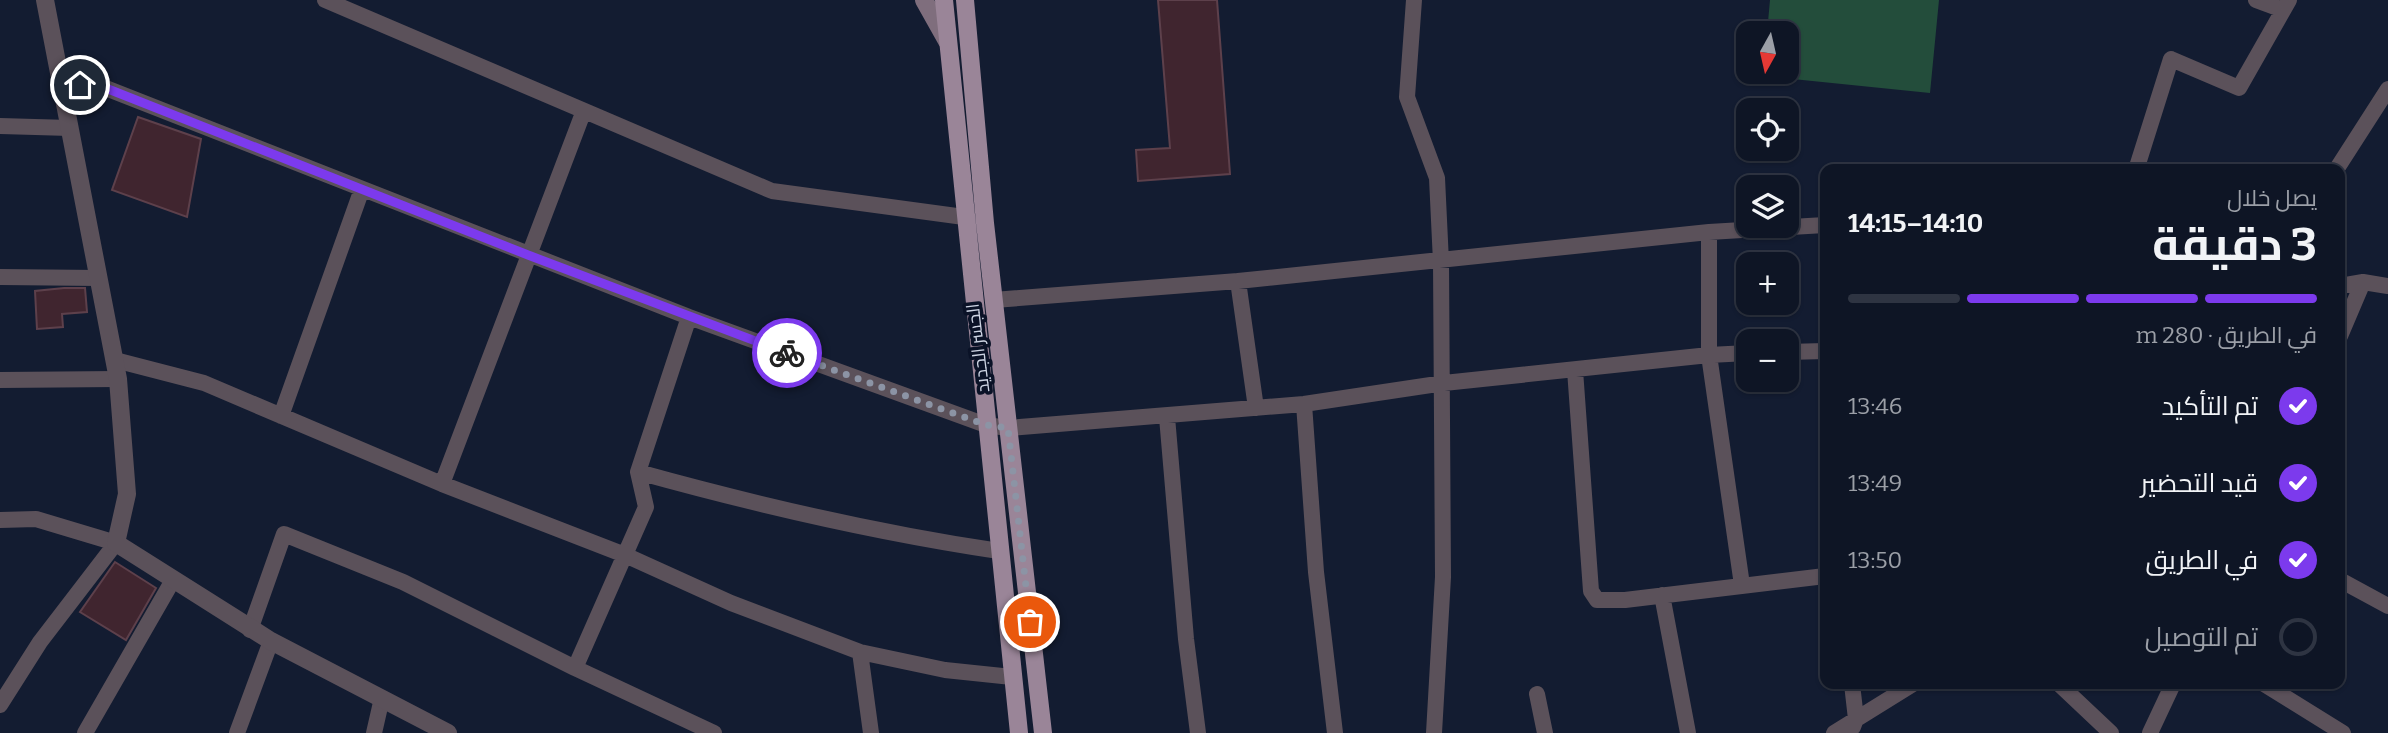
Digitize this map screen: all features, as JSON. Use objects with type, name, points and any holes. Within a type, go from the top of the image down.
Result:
[{"type":"main road","points":[[925,0],[947,41]]},
{"type":"main road","name":"الجسر الجديد","points":[[944,0],[964,217],[1019,733]]},
{"type":"main road","name":"الجسر الجديد","points":[[965,0],[994,300],[1043,733]]},
{"type":"street","points":[[0,705],[40,642],[116,543],[127,494],[118,379],[45,0]]},
{"type":"street","points":[[325,0],[583,113],[772,191],[964,217]]},
{"type":"street","points":[[1414,0],[1407,97],[1437,178],[1441,262],[1444,383],[1443,577],[1434,733]]},
{"type":"street","points":[[2138,164],[2171,59],[2239,88],[2286,5],[2256,0]]},
{"type":"street","points":[[62,86],[98,85],[528,255],[986,425],[1008,428],[1167,417],[1304,404],[1444,383],[1736,354]]},
{"type":"street","points":[[2340,164],[2388,89]]},
{"type":"street","points":[[442,484],[583,113]]},
{"type":"street","points":[[0,126],[71,128]]},
{"type":"street","points":[[281,416],[362,189]]},
{"type":"street","points":[[994,300],[1441,262],[1709,232],[1820,225]]},
{"type":"street","points":[[1709,232],[1709,355],[1742,585]]},
{"type":"street","points":[[0,277],[99,278]]},
{"type":"street","points":[[1238,281],[1256,408]]},
{"type":"street","points":[[2345,285],[2363,282],[2388,286]]},
{"type":"street","points":[[2345,325],[2363,282]]},
{"type":"street","points":[[575,668],[646,508],[638,472],[690,317]]},
{"type":"street","points":[[1799,352],[1820,351]]},
{"type":"street","points":[[114,359],[204,383],[442,484],[625,555],[731,603],[860,652],[945,670],[1012,677]]},
{"type":"street","points":[[1575,370],[1591,591],[1597,600],[1820,577]]},
{"type":"street","points":[[0,380],[118,379]]},
{"type":"street","points":[[1304,404],[1316,572],[1335,733]]},
{"type":"street","points":[[1167,417],[1186,639],[1198,733]]},
{"type":"street","points":[[638,472],[706,491],[914,537],[999,551]]},
{"type":"street","points":[[0,520],[36,519],[116,543],[250,630],[448,733]]},
{"type":"street","points":[[250,630],[284,534],[403,582],[575,668],[714,733]]},
{"type":"street","points":[[85,733],[173,580]]},
{"type":"street","points":[[2345,583],[2388,606]]},
{"type":"street","points":[[1662,595],[1688,733]]},
{"type":"street","points":[[237,733],[271,642]]},
{"type":"street","points":[[860,652],[871,733]]},
{"type":"street","points":[[1852,689],[1853,726]]},
{"type":"street","points":[[1834,733],[1853,726],[1906,689]]},
{"type":"street","points":[[2064,689],[2111,733]]},
{"type":"street","points":[[2150,733],[2171,689]]},
{"type":"street","points":[[2272,689],[2343,733]]},
{"type":"street","points":[[1537,694],[1545,733]]},
{"type":"street","points":[[374,733],[382,698]]},
{"type":"green space","points":[[1770,0],[1939,0],[1930,93],[1799,80],[1799,21],[1768,21]]},
{"type":"building","points":[[1158,0],[1217,0],[1230,174],[1138,181],[1136,150],[1170,148]]},
{"type":"building","points":[[138,117],[201,139],[187,217],[112,190]]},
{"type":"building","points":[[85,288],[87,312],[62,314],[63,327],[37,329],[35,291]]},
{"type":"building","points":[[115,562],[156,588],[126,640],[80,612]]},
{"type":"way so far","points":[[787,353],[986,425],[1008,428],[1030,622]]},
{"type":"route","points":[[80,85],[98,85],[528,255],[787,353]]}]
